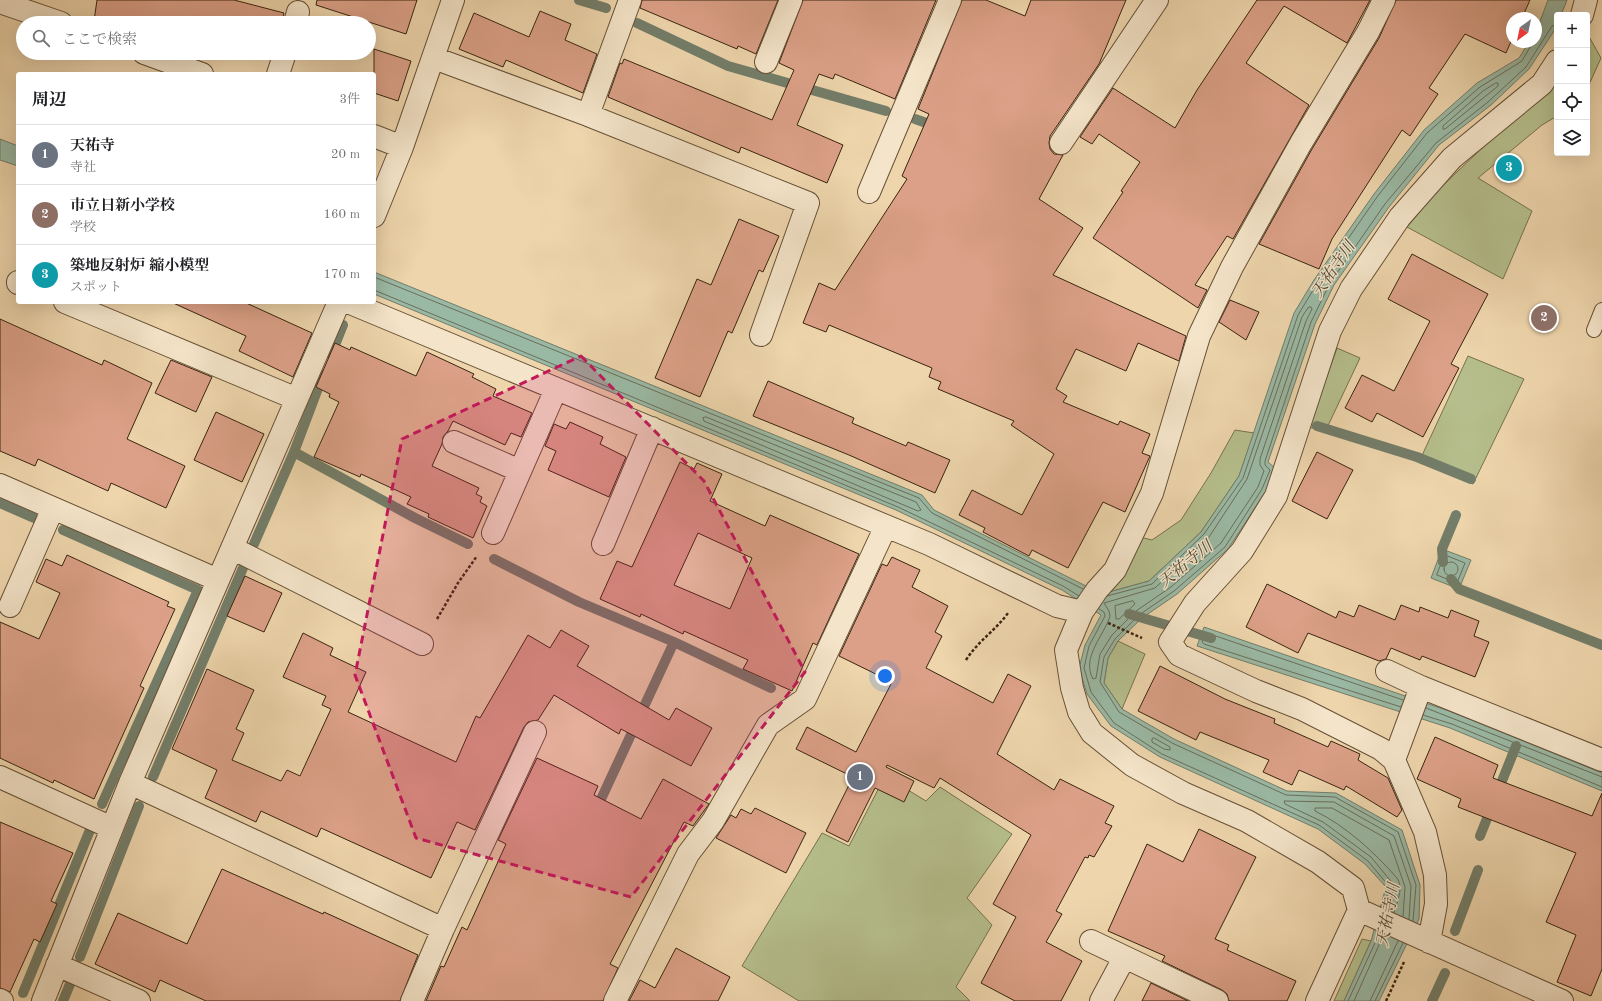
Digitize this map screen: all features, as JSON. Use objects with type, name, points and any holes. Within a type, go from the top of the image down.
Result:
[{"type":"street","points":[[376,211],[402,146],[453,0]]},
{"type":"street","points":[[588,115],[630,0]]},
{"type":"street","points":[[766,62],[791,0]]},
{"type":"street","points":[[869,192],[950,0]]},
{"type":"street","points":[[1061,143],[1157,0]]},
{"type":"street","points":[[1318,1001],[1359,910],[1354,888],[1318,862],[1247,821],[1182,793],[1132,765],[1092,733],[1079,712],[1072,688],[1066,650],[1082,612],[1097,590],[1115,570],[1152,493],[1199,336],[1232,267],[1301,143],[1368,32],[1384,0]]},
{"type":"street","points":[[1583,12],[1586,0]]},
{"type":"street","points":[[0,2],[43,8],[53,16]]},
{"type":"street","points":[[434,58],[588,115],[808,203],[761,335]]},
{"type":"street","points":[[163,60],[196,72]]},
{"type":"street","points":[[279,72],[283,60]]},
{"type":"street","points":[[1423,939],[1436,904],[1435,875],[1425,832],[1394,760],[1381,749],[1308,712],[1256,691],[1179,655],[1170,642],[1195,603],[1242,551],[1276,496],[1330,331],[1351,289],[1400,217],[1452,158],[1542,84],[1554,66]]},
{"type":"street","points":[[376,137],[402,146]]},
{"type":"street","points":[[70,304],[296,398]]},
{"type":"street","points":[[43,1001],[130,783],[337,304]]},
{"type":"street","points":[[353,304],[929,544],[1057,606],[1082,612]]},
{"type":"street","points":[[493,532],[556,389]]},
{"type":"street","points":[[603,544],[652,428]]},
{"type":"street","points":[[454,442],[520,472]]},
{"type":"street","points":[[0,484],[218,580]]},
{"type":"street","points":[[10,606],[53,508]]},
{"type":"street","points":[[615,1001],[688,854],[713,821],[768,725],[805,699],[886,526]]},
{"type":"street","points":[[232,548],[422,644]]},
{"type":"street","points":[[1387,671],[1421,687],[1602,760]]},
{"type":"street","points":[[1394,760],[1421,687]]},
{"type":"street","points":[[412,1001],[443,929],[535,732]]},
{"type":"street","points":[[0,777],[112,828]]},
{"type":"street","points":[[130,783],[443,929]]},
{"type":"street","points":[[1359,910],[1562,1001]]},
{"type":"street","points":[[1091,941],[1217,1001]]},
{"type":"street","points":[[1101,1001],[1124,958]]},
{"type":"street","points":[[57,965],[139,1001]]},
{"type":"lane","points":[[1594,330],[1602,310]]},
{"type":"path","points":[[422,644],[458,583],[493,532]]},
{"type":"path","points":[[966,660],[975,646],[1000,624],[1024,589]]},
{"type":"path","points":[[1106,622],[1131,634]]},
{"type":"path","points":[[1386,1001],[1423,939]]},
{"type":"highlighted area","points":[[581,356],[704,481],[805,672],[631,897],[416,838],[355,675],[402,439]]},
{"type":"green space","points":[[1590,38],[1601,58],[1590,82]]},
{"type":"green space","points":[[1554,80],[1554,118],[1542,125],[1478,178],[1532,211],[1503,279],[1407,227],[1438,190]]},
{"type":"green space","points":[[1337,348],[1360,358],[1325,432],[1309,427]]},
{"type":"green space","points":[[1468,356],[1524,379],[1473,484],[1419,462]]},
{"type":"green space","points":[[1235,430],[1254,433],[1239,476],[1201,532],[1149,581],[1102,594],[1140,537],[1152,540],[1181,520],[1211,473]]},
{"type":"green space","points":[[1118,641],[1145,654],[1122,709],[1104,683],[1108,658]]},
{"type":"green space","points":[[885,776],[926,801],[940,787],[1012,834],[967,898],[992,925],[956,987],[970,1001],[799,1001],[742,966],[822,833],[849,846]]},
{"type":"green space","points":[[1362,939],[1371,941],[1344,1001],[1334,1001]]},
{"type":"water","name":"天祐寺川","points":[[1548,0],[1567,0],[1562,12],[1554,12],[1554,31],[1529,69],[1491,105],[1439,145],[1389,207],[1334,285],[1315,324],[1268,462],[1275,468],[1266,491],[1228,549],[1177,594],[1142,618],[1118,641],[1108,658],[1104,683],[1122,709],[1174,739],[1287,791],[1336,793],[1402,830],[1420,885],[1419,919],[1379,1001],[1344,1001],[1371,941],[1386,887],[1365,864],[1318,829],[1160,757],[1111,726],[1087,694],[1079,668],[1085,645],[1101,615],[1062,590],[896,510],[376,295],[376,273],[922,495],[934,510],[1102,594],[1149,581],[1201,532],[1239,476],[1294,313],[1314,280],[1374,194],[1424,130],[1477,83],[1519,58],[1525,48],[1542,48],[1542,16]]},
{"type":"water","points":[[0,139],[16,145],[16,165],[0,160]]},
{"type":"water","points":[[1442,549],[1471,560],[1459,589],[1431,578]]},
{"type":"water","points":[[1204,627],[1449,711],[1602,773],[1602,791],[1450,728],[1197,646]]},
{"type":"building","points":[[97,0],[234,0],[284,13],[283,16],[95,16]]},
{"type":"building","points":[[317,0],[417,0],[406,34],[376,24],[376,16],[350,16],[316,5]]},
{"type":"building","points":[[642,0],[778,0],[756,54],[738,46],[737,49],[640,8]]},
{"type":"building","points":[[803,0],[936,0],[895,99],[835,74],[833,79],[819,74],[797,125],[843,145],[827,183],[741,147],[739,153],[608,97],[620,63],[622,64],[624,59],[772,120],[794,70],[779,63]]},
{"type":"building","points":[[962,0],[986,0],[1025,16],[1031,0],[1126,0],[1099,64],[1050,136],[1050,149],[1054,154],[1063,155],[1039,199],[1083,228],[1053,275],[1186,336],[1179,361],[1138,343],[1126,371],[1076,349],[1056,389],[1067,396],[1063,402],[1118,425],[1120,421],[1150,434],[1142,453],[1150,456],[1125,512],[1103,502],[1068,568],[1032,550],[1029,556],[983,532],[985,528],[959,515],[972,490],[1022,515],[1054,454],[1011,425],[1014,421],[938,389],[941,382],[929,377],[932,368],[829,325],[826,332],[803,323],[819,283],[835,290],[907,179],[902,176],[929,114],[918,109]]},
{"type":"building","points":[[1257,0],[1370,0],[1347,43],[1284,6],[1246,63],[1309,105],[1233,239],[1227,236],[1195,285],[1207,290],[1198,308],[1093,238],[1123,192],[1121,191],[1140,162],[1099,134],[1092,144],[1080,137],[1113,88],[1175,128],[1197,90]]},
{"type":"building","points":[[1396,0],[1530,0],[1525,12],[1506,12],[1506,48],[1508,48],[1506,53],[1465,34],[1429,88],[1438,94],[1410,136],[1402,130],[1332,239],[1319,269],[1259,244],[1312,149],[1379,38]]},
{"type":"building","points":[[540,11],[571,24],[565,40],[597,54],[583,93],[506,60],[503,67],[459,49],[474,13],[529,37]]},
{"type":"building","points":[[376,50],[411,61],[398,101],[376,94],[376,72],[374,72]]},
{"type":"building","points":[[739,219],[779,236],[763,272],[759,270],[732,333],[728,331],[700,397],[655,378],[697,279],[711,285]]},
{"type":"building","points":[[1412,254],[1488,294],[1451,364],[1459,368],[1423,437],[1377,413],[1372,422],[1345,408],[1362,375],[1394,391],[1430,321],[1388,299]]},
{"type":"building","points":[[1230,300],[1259,312],[1246,340],[1219,322]]},
{"type":"building","points":[[175,304],[248,304],[312,333],[293,377],[239,351],[246,336]]},
{"type":"building","points":[[0,319],[102,365],[104,360],[152,383],[127,439],[185,466],[166,508],[111,483],[108,491],[38,459],[35,466],[0,451]]},
{"type":"building","points":[[335,343],[350,350],[351,347],[416,376],[427,352],[474,374],[472,377],[496,389],[493,396],[532,413],[521,437],[511,433],[505,445],[453,421],[443,437],[442,444],[432,466],[479,488],[476,494],[482,497],[480,502],[487,506],[473,538],[428,517],[429,514],[407,504],[411,497],[361,474],[360,477],[314,457],[339,402],[329,397],[330,394],[316,387]]},
{"type":"building","points":[[171,360],[212,377],[196,412],[155,393]]},
{"type":"building","points":[[768,381],[854,418],[852,423],[906,446],[908,442],[950,460],[935,493],[849,455],[753,416]]},
{"type":"building","points":[[216,412],[264,434],[242,482],[194,460]]},
{"type":"building","points":[[570,422],[603,437],[600,444],[626,457],[609,497],[548,470],[556,451],[545,446],[554,424],[566,429]]},
{"type":"building","points":[[1317,452],[1353,470],[1327,519],[1292,501]]},
{"type":"building","points":[[680,462],[694,469],[697,463],[722,474],[710,501],[765,526],[770,515],[859,554],[817,645],[813,643],[792,691],[743,669],[748,660],[684,631],[683,634],[641,614],[640,617],[600,599],[617,561],[632,567]],"holes":[[[698,533],[752,558],[730,609],[674,585]]]},
{"type":"building","points":[[67,555],[169,602],[167,606],[175,609],[140,686],[144,688],[94,799],[54,780],[53,783],[0,758],[0,622],[39,639],[60,593],[36,582],[46,559],[62,566]]},
{"type":"building","points":[[892,557],[920,570],[912,587],[948,606],[935,632],[942,636],[926,668],[993,703],[1008,674],[1031,686],[997,754],[1054,790],[1060,779],[1114,806],[1105,823],[1112,826],[1094,857],[1089,855],[1088,858],[1085,857],[1056,911],[1062,914],[1046,942],[1082,961],[1061,1001],[1015,1001],[981,983],[1016,917],[993,904],[1031,835],[940,778],[934,788],[887,765],[886,767],[914,781],[904,802],[875,788],[848,842],[826,831],[853,777],[796,749],[807,727],[856,752],[892,682],[839,656],[882,564],[887,566]]},
{"type":"building","points":[[245,576],[282,593],[264,632],[227,616]]},
{"type":"building","points":[[1267,584],[1336,618],[1339,611],[1354,617],[1359,605],[1395,620],[1401,605],[1419,612],[1420,607],[1448,618],[1451,610],[1479,621],[1474,636],[1489,642],[1475,677],[1422,656],[1420,660],[1391,648],[1386,659],[1379,661],[1308,633],[1298,653],[1246,627]]},
{"type":"building","points":[[561,630],[589,646],[577,666],[669,720],[676,708],[712,728],[691,766],[621,729],[619,734],[554,695],[538,720],[528,722],[524,727],[475,830],[457,822],[431,878],[321,828],[317,837],[261,811],[256,822],[205,798],[217,770],[172,749],[207,669],[254,690],[236,729],[244,733],[232,760],[281,781],[287,770],[300,776],[331,709],[322,705],[326,696],[283,677],[303,633],[333,648],[330,655],[366,672],[348,712],[456,762],[476,716],[480,718],[528,635],[550,648]]},
{"type":"building","points":[[1160,666],[1225,699],[1275,719],[1274,723],[1328,747],[1331,741],[1360,754],[1358,760],[1388,778],[1402,810],[1397,817],[1346,786],[1344,790],[1299,770],[1292,785],[1263,772],[1269,760],[1200,732],[1196,740],[1138,711]]},
{"type":"building","points":[[1435,737],[1498,765],[1493,778],[1592,816],[1602,793],[1602,969],[1591,996],[1557,982],[1576,935],[1546,922],[1576,853],[1458,807],[1461,799],[1417,779]]},
{"type":"building","points":[[537,758],[598,786],[594,795],[641,819],[663,779],[709,804],[693,826],[684,822],[610,964],[618,968],[603,1001],[426,1001],[441,966],[444,967],[462,927],[467,930],[506,844],[498,840]]},
{"type":"building","points":[[755,808],[806,833],[786,873],[716,838],[731,815],[736,818],[741,809],[751,814]]},
{"type":"building","points":[[0,822],[73,853],[51,901],[57,904],[40,942],[34,939],[10,992],[0,988]]},
{"type":"building","points":[[1199,829],[1256,857],[1215,939],[1229,945],[1227,950],[1296,981],[1287,1001],[1229,1001],[1227,994],[1222,990],[1162,961],[1165,956],[1108,931],[1147,844],[1183,862]]},
{"type":"building","points":[[222,869],[323,914],[324,912],[418,955],[400,1001],[206,1001],[160,980],[155,992],[95,964],[118,913],[187,944]]},
{"type":"building","points":[[676,948],[730,977],[718,1001],[629,1001],[640,980],[655,988]]},
{"type":"building","points":[[1151,983],[1188,1001],[1142,1001]]},
{"type":"waterway","points":[[579,0],[606,8]]},
{"type":"waterway","points":[[637,23],[728,66],[886,111]]},
{"type":"waterway","points":[[915,119],[938,127]]},
{"type":"waterway","points":[[331,355],[343,325]]},
{"type":"waterway","points":[[254,544],[294,452],[323,375]]},
{"type":"waterway","points":[[1317,426],[1417,457],[1471,479]]},
{"type":"waterway","points":[[294,452],[415,518],[468,544]]},
{"type":"waterway","points":[[0,503],[34,518]]},
{"type":"waterway","points":[[1443,562],[1442,549],[1456,515]]},
{"type":"waterway","points":[[63,530],[198,590],[102,804]]},
{"type":"waterway","points":[[494,559],[579,602],[674,642],[596,810]]},
{"type":"waterway","points":[[153,777],[243,568]]},
{"type":"waterway","points":[[1451,579],[1459,589],[1602,645]]},
{"type":"waterway","points":[[1129,614],[1211,638]]},
{"type":"waterway","points":[[674,642],[771,688]]},
{"type":"waterway","points":[[1480,836],[1516,746]]},
{"type":"waterway","points":[[80,957],[139,806]]},
{"type":"waterway","points":[[23,993],[90,830]]},
{"type":"waterway","points":[[1455,931],[1478,870]]},
{"type":"waterway","points":[[1432,1001],[1445,973]]},
{"type":"waterway","points":[[63,1001],[70,984]]},
{"type":"place","name":"築地反射炉 縮小模型","points":[[1509,168]]},
{"type":"place","name":"市立日新小学校","points":[[1544,318]]},
{"type":"place","name":"天祐寺","points":[[860,777]]}]
